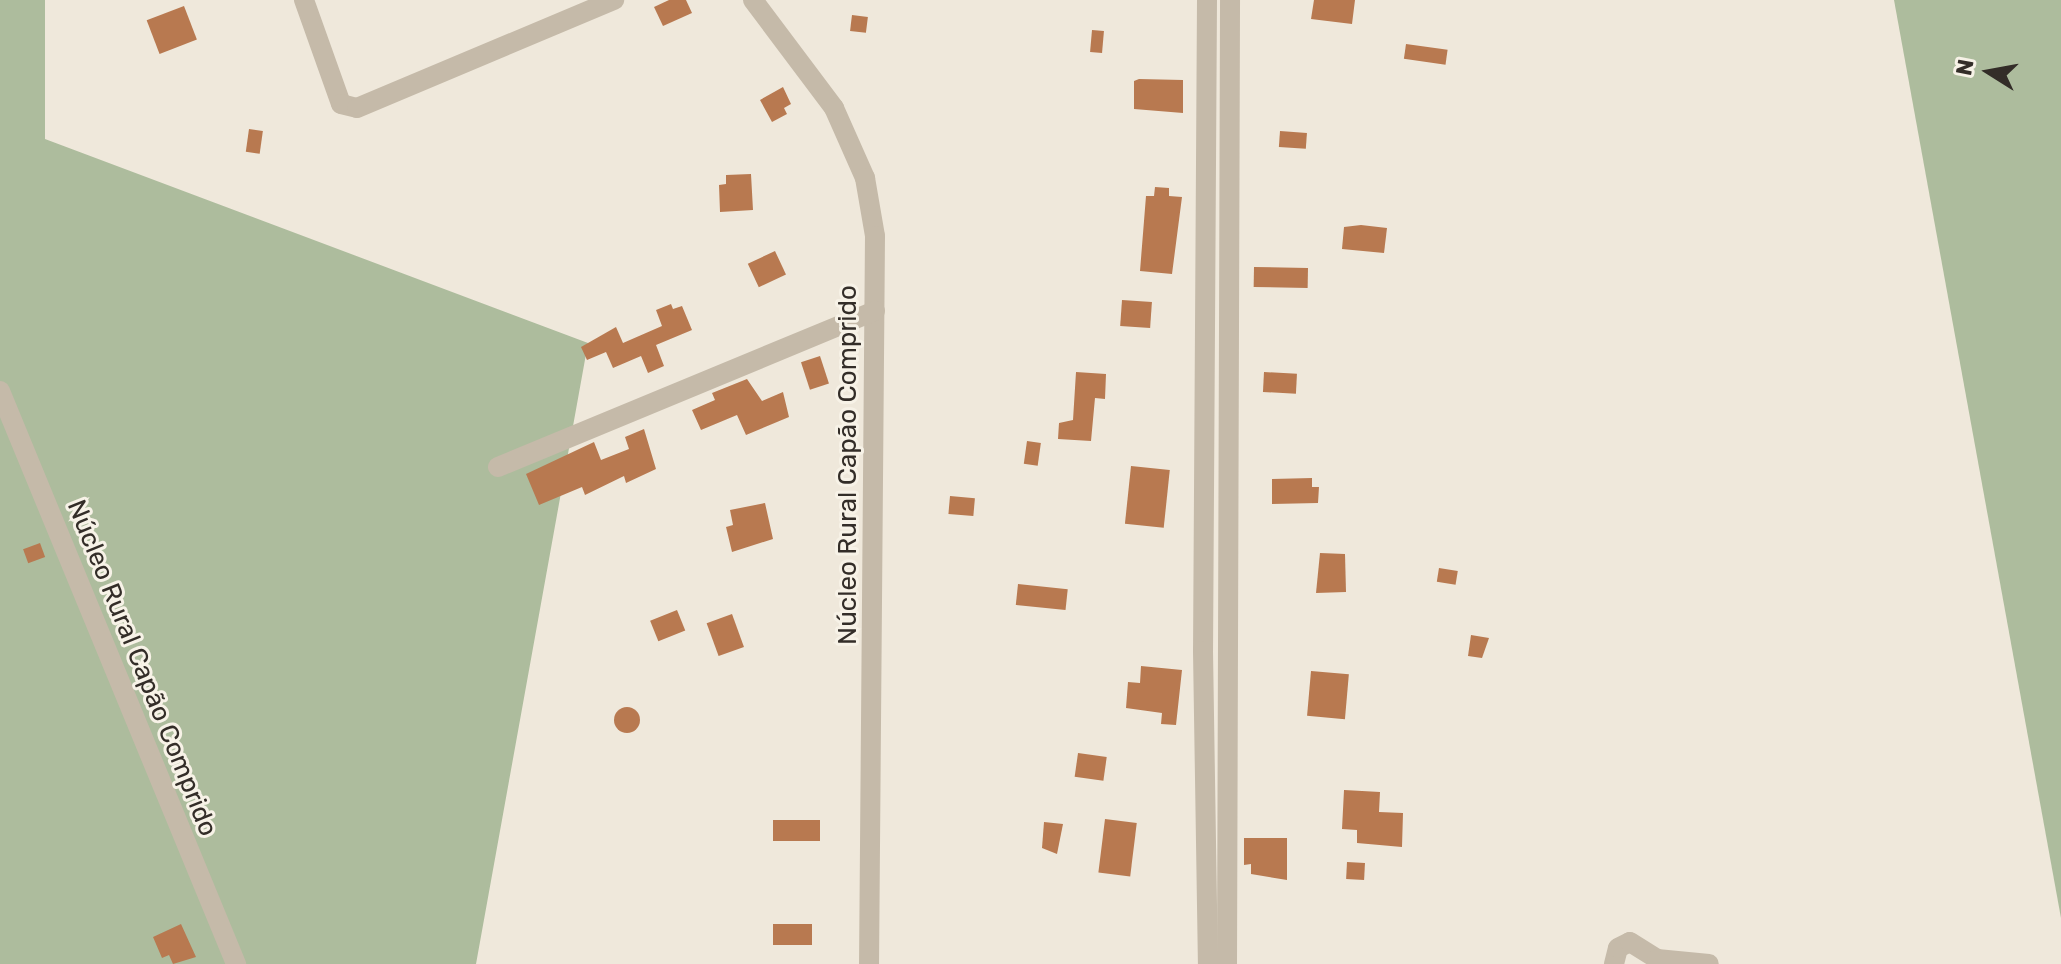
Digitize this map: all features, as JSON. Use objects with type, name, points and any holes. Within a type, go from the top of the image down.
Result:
[{"type":"street","points":[[304,0],[341,104],[357,108],[614,0]]},
{"type":"street","name":"Núcleo Rural Capão Comprido","points":[[753,0],[834,108],[865,178],[875,236],[869,964]]},
{"type":"street","points":[[1207,0],[1203,549],[1208,964]]},
{"type":"street","points":[[1227,964],[1230,0]]},
{"type":"street","points":[[498,467],[875,311]]},
{"type":"street","name":"Núcleo Rural Capão Comprido","points":[[0,391],[236,964]]},
{"type":"street","points":[[1203,549],[1228,548]]},
{"type":"street","points":[[1614,964],[1618,948],[1630,942],[1657,959],[1709,964]]},
{"type":"green space","points":[[0,0],[45,0],[45,139],[588,343],[476,964],[0,964]]},
{"type":"green space","points":[[1894,0],[2061,0],[2061,918]]},
{"type":"building","points":[[669,0],[686,0],[692,13],[663,26],[654,7]]},
{"type":"building","points":[[1314,0],[1355,0],[1352,24],[1311,19]]},
{"type":"building","points":[[184,6],[197,40],[160,54],[147,20]]},
{"type":"building","points":[[852,15],[868,17],[866,33],[850,31]]},
{"type":"building","points":[[1092,30],[1104,31],[1102,53],[1090,52]]},
{"type":"building","points":[[1406,44],[1448,50],[1446,65],[1404,59]]},
{"type":"building","points":[[1183,80],[1183,113],[1134,109],[1134,81]]},
{"type":"building","points":[[783,87],[791,104],[784,108],[787,114],[772,122],[760,100]]},
{"type":"building","points":[[249,129],[263,131],[260,154],[246,152]]},
{"type":"building","points":[[1280,131],[1307,133],[1306,149],[1279,147]]},
{"type":"building","points":[[751,174],[753,210],[720,212],[719,185],[726,184],[726,175]]},
{"type":"building","points":[[1155,187],[1169,188],[1169,196],[1182,197],[1172,274],[1140,271],[1146,196],[1154,196]]},
{"type":"building","points":[[1344,227],[1387,228],[1384,253],[1342,249]]},
{"type":"building","points":[[775,251],[786,275],[759,287],[748,264]]},
{"type":"building","points":[[1254,267],[1308,268],[1308,288],[1254,287]]},
{"type":"building","points":[[1122,300],[1152,302],[1150,328],[1120,326]]},
{"type":"building","points":[[671,304],[673,309],[682,306],[692,330],[656,345],[664,366],[648,373],[641,356],[613,368],[606,352],[587,360],[581,347],[616,327],[623,343],[662,326],[656,310]]},
{"type":"building","points":[[820,356],[829,384],[810,390],[801,362]]},
{"type":"building","points":[[1076,372],[1106,374],[1105,399],[1095,398],[1091,441],[1058,439],[1059,423],[1073,420]]},
{"type":"building","points":[[1264,372],[1297,374],[1296,394],[1263,392]]},
{"type":"building","points":[[747,379],[762,401],[783,392],[789,417],[746,435],[737,415],[701,430],[692,410],[715,400],[712,393]]},
{"type":"building","points":[[644,429],[656,469],[626,483],[624,476],[585,495],[582,487],[539,505],[526,474],[594,442],[601,460],[629,449],[625,437]]},
{"type":"building","points":[[1027,441],[1041,443],[1038,466],[1024,464]]},
{"type":"building","points":[[1131,466],[1170,470],[1164,528],[1125,524]]},
{"type":"building","points":[[1312,478],[1312,487],[1319,487],[1318,503],[1272,504],[1272,479]]},
{"type":"building","points":[[950,496],[975,498],[973,516],[948,514]]},
{"type":"building","points":[[765,503],[773,539],[732,552],[726,527],[733,525],[730,510]]},
{"type":"building","points":[[40,543],[45,557],[28,563],[23,549]]},
{"type":"building","points":[[1320,553],[1345,554],[1346,592],[1316,593]]},
{"type":"building","points":[[1439,568],[1458,571],[1456,585],[1437,582]]},
{"type":"building","points":[[1018,584],[1068,589],[1066,610],[1016,605]]},
{"type":"building","points":[[677,610],[685,630],[658,641],[650,621]]},
{"type":"building","points":[[732,614],[744,647],[719,656],[707,623]]},
{"type":"building","points":[[1471,635],[1489,638],[1482,658],[1468,656]]},
{"type":"building","points":[[1141,666],[1182,670],[1176,725],[1161,724],[1162,713],[1126,708],[1128,682],[1140,683]]},
{"type":"building","points":[[1311,671],[1349,674],[1345,719],[1307,716]]},
{"type":"building","points":[[627,707],[636,711],[640,720],[636,729],[627,733],[618,729],[614,720],[618,711]]},
{"type":"building","points":[[1078,753],[1107,757],[1103,781],[1075,777]]},
{"type":"building","points":[[1344,790],[1380,792],[1379,812],[1403,813],[1402,847],[1357,843],[1357,830],[1342,829]]},
{"type":"building","points":[[1105,819],[1137,823],[1130,876],[1098,873]]},
{"type":"building","points":[[773,820],[820,820],[820,841],[773,841]]},
{"type":"building","points":[[1044,822],[1063,824],[1057,854],[1042,848]]},
{"type":"building","points":[[1244,838],[1287,838],[1287,880],[1251,874],[1251,864],[1244,865]]},
{"type":"building","points":[[1347,862],[1365,863],[1364,880],[1346,879]]},
{"type":"building","points":[[181,924],[196,957],[173,964],[169,955],[162,958],[153,937]]},
{"type":"building","points":[[773,924],[812,924],[812,945],[773,945]]}]
